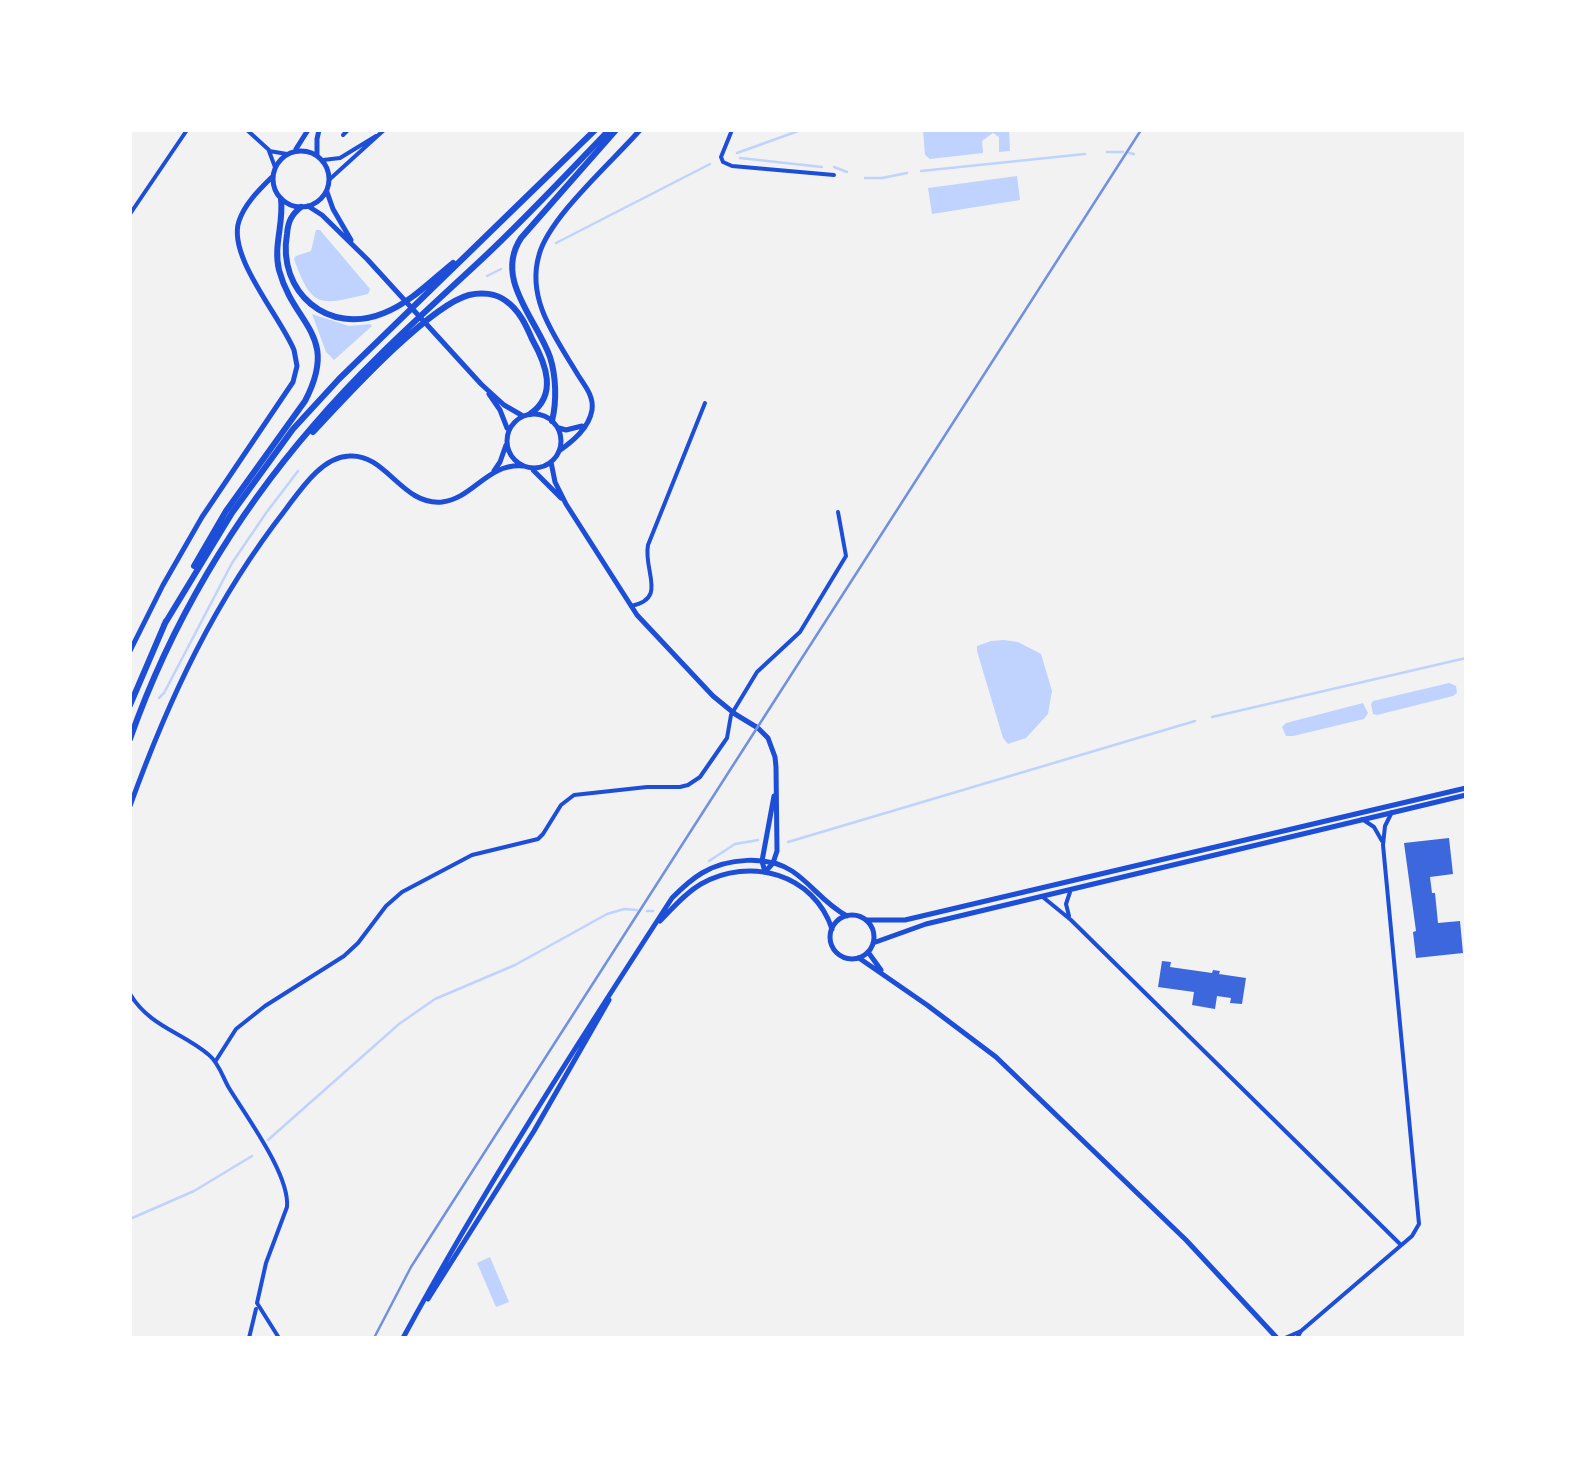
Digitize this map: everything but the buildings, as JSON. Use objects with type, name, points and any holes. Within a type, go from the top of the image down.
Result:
[{"type":"highway","points":[[164,625],[232,513],[293,429],[339,379],[594,130]]},
{"type":"highway","points":[[555,424],[553,368],[512,279],[513,253],[520,238],[612,130]]},
{"type":"highway","points":[[130,739],[166,650],[197,591],[271,477],[349,386],[612,130]]},
{"type":"highway","points":[[304,207],[294,212],[288,223],[285,245],[292,281],[311,304],[326,314],[362,319],[382,314],[420,291],[535,189]]},
{"type":"highway","points":[[130,705],[198,558],[226,510],[316,381],[319,366],[312,332],[278,268],[281,199]]},
{"type":"highway","points":[[271,477],[344,398],[414,331],[446,306],[469,296],[500,297],[511,305],[544,362],[547,394],[526,415]]},
{"type":"street","points":[[130,214],[187,130]]},
{"type":"street","points":[[246,130],[269,150],[276,167]]},
{"type":"street","points":[[130,651],[202,517],[293,382],[297,366],[294,350],[248,268],[238,243],[239,222],[254,196],[308,130]]},
{"type":"street","points":[[304,207],[319,201],[327,192],[330,179],[320,157],[320,130]]},
{"type":"street","points":[[343,136],[348,130]]},
{"type":"street","points":[[269,150],[302,150],[320,157],[340,158],[384,130]]},
{"type":"street","points":[[330,179],[384,130]]},
{"type":"street","points":[[130,806],[161,723],[218,608],[255,548],[319,470],[340,457],[364,458],[411,494],[433,502],[454,498],[507,466],[551,462],[585,426],[592,398],[544,318],[536,292],[537,262],[544,240],[558,220],[640,130]]},
{"type":"street","points":[[732,130],[721,157],[732,166],[834,175]]},
{"type":"street","points":[[273,176],[281,199],[322,216],[356,246],[504,406],[526,415],[546,416],[566,430],[585,426]]},
{"type":"street","points":[[254,196],[275,190]]},
{"type":"street","points":[[327,192],[356,246]]},
{"type":"street","points":[[481,384],[506,421],[508,432],[500,462],[492,473]]},
{"type":"street","points":[[631,606],[650,596],[648,546],[705,403]]},
{"type":"street","points":[[508,432],[526,415]]},
{"type":"street","points":[[555,424],[561,438],[559,452]]},
{"type":"street","points":[[507,440],[515,462],[550,485],[566,504]]},
{"type":"street","points":[[551,462],[566,504],[631,606],[683,666],[732,712],[768,738],[775,757],[777,851],[764,872]]},
{"type":"street","points":[[215,1062],[241,1025],[344,956],[358,944],[386,906],[413,885],[472,855],[538,839],[560,804],[574,795],[680,787],[700,777],[727,738],[732,712],[757,672],[791,642],[812,616],[846,556],[838,512]]},
{"type":"street","points":[[764,872],[762,861],[776,782]]},
{"type":"street","points":[[832,929],[847,916],[886,921],[922,916],[1466,788]]},
{"type":"street","points":[[874,943],[926,924],[1466,795]]},
{"type":"street","points":[[859,958],[996,1058],[1186,1240],[1281,1338],[1298,1335],[1412,1236],[1419,1224],[1383,845],[1385,826],[1392,812]]},
{"type":"street","points":[[1362,819],[1377,830],[1383,845]]},
{"type":"street","points":[[403,1338],[534,1131],[627,967],[672,898],[704,871],[722,864],[762,861],[795,873],[847,916]]},
{"type":"street","points":[[648,934],[698,886],[725,873],[740,871],[786,876],[808,892],[827,915],[831,943],[837,953],[848,958],[859,958],[874,943],[874,931],[866,920]]},
{"type":"street","points":[[1071,920],[1066,904],[1072,889]]},
{"type":"street","points":[[1040,897],[1071,920],[1400,1246]]},
{"type":"street","points":[[868,952],[886,976]]},
{"type":"street","points":[[130,994],[146,1015],[215,1062],[266,1148],[288,1195],[285,1216],[263,1274],[249,1338]]},
{"type":"street","points":[[257,1306],[279,1338]]},
{"type":"water","points":[[923,130],[1009,130],[1010,151],[999,152],[999,137],[993,133],[982,141],[983,153],[930,159],[925,155]]},
{"type":"water","points":[[1017,176],[1020,200],[932,214],[928,188]]},
{"type":"water","points":[[316,230],[370,289],[368,294],[329,301],[320,300],[307,288],[294,259],[311,251]]},
{"type":"water","points":[[312,314],[349,326],[372,326],[334,360],[326,352]]},
{"type":"water","points":[[1004,640],[1018,642],[1041,654],[1052,691],[1048,714],[1026,738],[1008,744],[977,651],[977,646]]},
{"type":"water","points":[[1449,683],[1456,686],[1453,696],[1373,714],[1373,701]]},
{"type":"water","points":[[1363,703],[1368,713],[1364,719],[1293,736],[1286,736],[1282,727],[1286,723]]},
{"type":"water","points":[[490,1257],[509,1302],[496,1307],[477,1263]]},
{"type":"waterway","points":[[737,153],[801,130]]},
{"type":"waterway","points":[[1107,152],[1123,152]]},
{"type":"waterway","points":[[1129,153],[1134,154]]},
{"type":"waterway","points":[[921,171],[1085,154]]},
{"type":"waterway","points":[[740,158],[822,167]]},
{"type":"waterway","points":[[556,243],[710,164]]},
{"type":"waterway","points":[[834,167],[847,172]]},
{"type":"waterway","points":[[865,178],[907,173]]},
{"type":"waterway","points":[[487,276],[501,269]]},
{"type":"waterway","points":[[159,698],[232,563],[298,471]]},
{"type":"waterway","points":[[1212,717],[1466,658]]},
{"type":"waterway","points":[[788,842],[1195,721]]},
{"type":"waterway","points":[[709,861],[735,844],[758,840]]},
{"type":"waterway","points":[[268,1140],[399,1024],[435,999],[515,965],[607,914],[637,910]]},
{"type":"waterway","points":[[647,911],[653,911]]},
{"type":"waterway","points":[[130,1219],[194,1191],[252,1156]]},
{"type":"railway","points":[[374,1338],[411,1267],[1141,130]]}]
